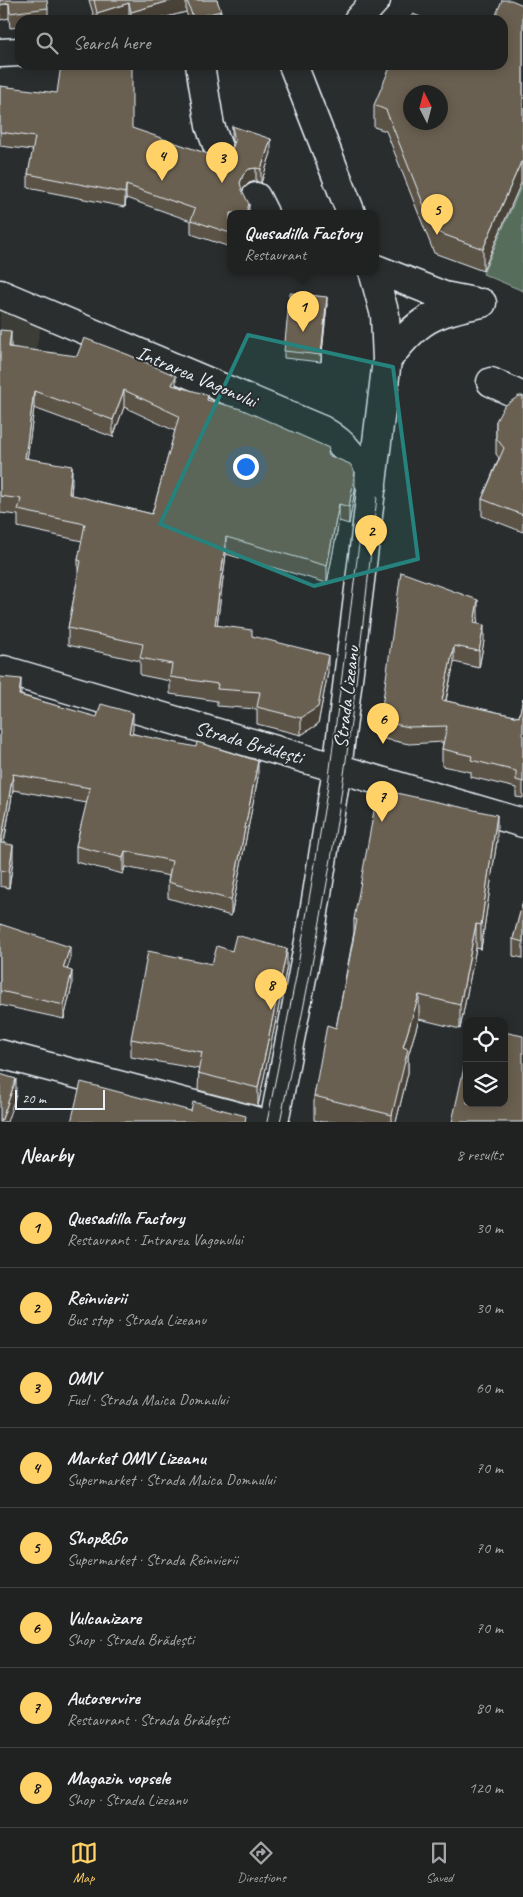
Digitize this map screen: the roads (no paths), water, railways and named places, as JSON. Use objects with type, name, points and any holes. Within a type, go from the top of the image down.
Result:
[{"type":"street","points":[[362,15],[376,0]]},
{"type":"street","points":[[0,54],[15,52]]},
{"type":"street","points":[[201,70],[210,126],[220,153]]},
{"type":"street","points":[[296,70],[350,210]]},
{"type":"street","points":[[379,272],[456,300],[482,303],[453,308],[435,314],[421,323],[405,338],[387,360]]},
{"type":"street","name":"Strada Lizeanu","points":[[274,1122],[311,931],[337,769],[372,487],[387,360],[385,315],[375,275]]},
{"type":"street","name":"Intrarea Vagonului","points":[[0,294],[322,430],[342,443],[372,487]]},
{"type":"street","points":[[491,382],[523,397]]},
{"type":"street","name":"Strada Brădești","points":[[4,670],[523,823]]},
{"type":"street","points":[[0,1054],[259,1122]]},
{"type":"tram line","points":[[280,1122],[315,950],[340,803],[377,497]]},
{"type":"tram line","points":[[267,1122],[296,977],[327,792],[362,521]]},
{"type":"place","name":"Market OMV Lizeanu","points":[[162,181]]},
{"type":"place","name":"OMV","points":[[222,183]]},
{"type":"place","name":"Shop&Go","points":[[437,235]]},
{"type":"place","name":"Quesadilla Factory","points":[[303,332]]},
{"type":"place","name":"Reînvierii","points":[[371,556]]},
{"type":"place","name":"Vulcanizare","points":[[383,744]]},
{"type":"place","name":"Autoservire","points":[[382,822]]},
{"type":"place","name":"Magazin vopsele","points":[[271,1010]]}]
